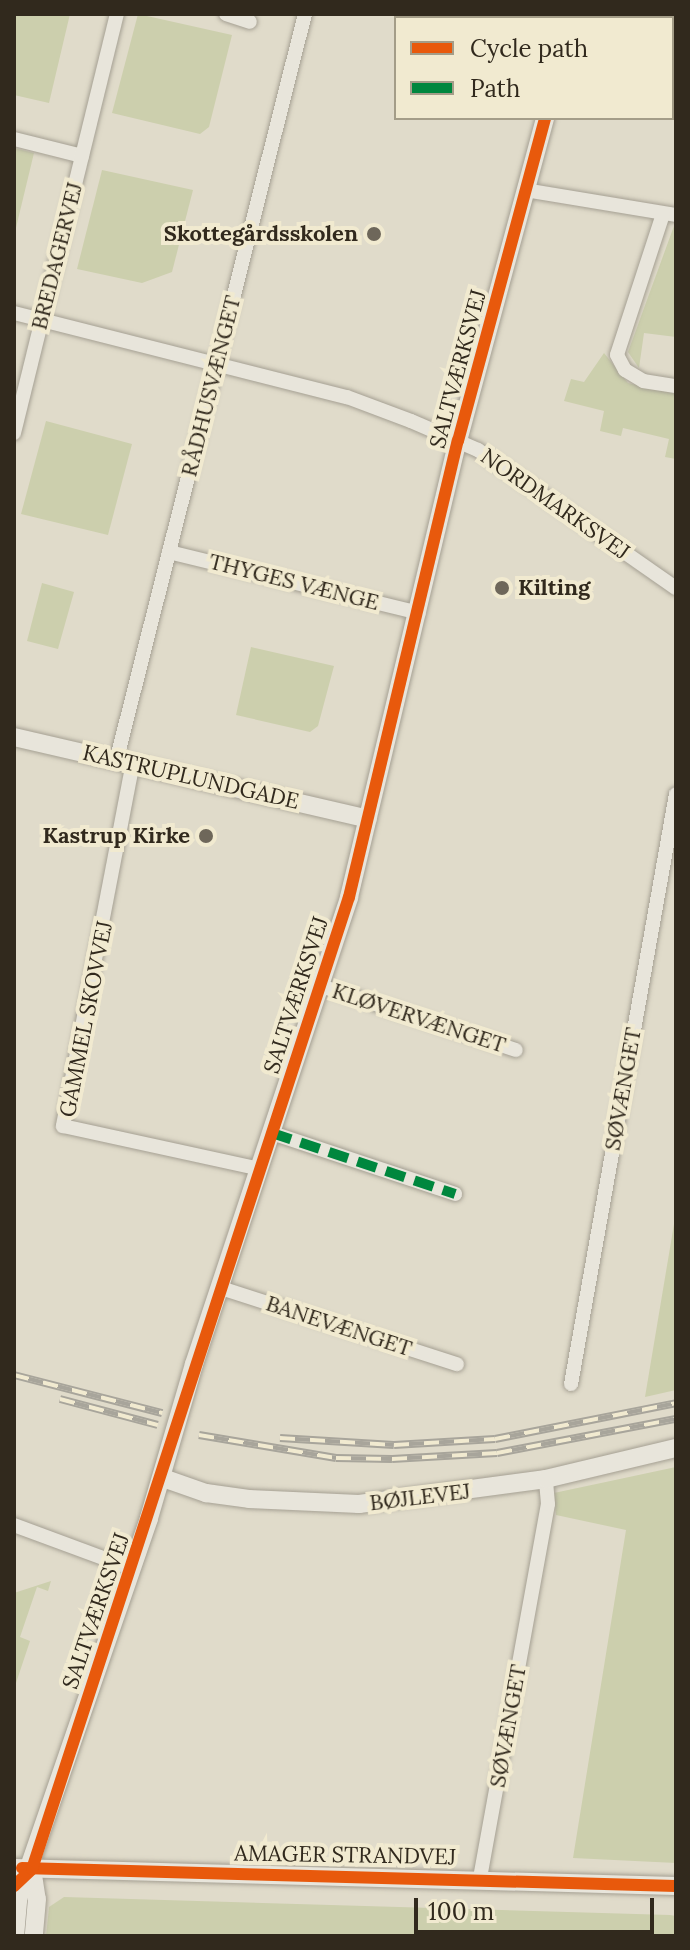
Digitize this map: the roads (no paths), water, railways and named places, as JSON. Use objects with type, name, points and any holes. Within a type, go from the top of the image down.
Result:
[{"type":"street","name":"BREDAGERVEJ","points":[[14,433],[18,402],[42,319],[117,14]]},
{"type":"street","points":[[226,14],[250,22]]},
{"type":"street","name":"RÅDHUSVÆNGET","points":[[125,760],[169,552],[305,14]]},
{"type":"street","name":"SALTVÆRKSVEJ","points":[[15,1936],[23,1868],[163,1478],[221,1288],[321,986],[368,819],[458,441],[544,120]]},
{"type":"street","name":"BREDAGERVEJ","points":[[14,139],[82,156]]},
{"type":"street","points":[[525,190],[670,214],[617,355],[625,370],[643,381],[676,386]]},
{"type":"street","name":"NORDMARKSVEJ","points":[[14,313],[347,397],[458,441],[676,588]]},
{"type":"street","name":"THYGES VÆNGE","points":[[169,552],[419,613]]},
{"type":"street","name":"KASTRUPLUNDGADE","points":[[14,737],[125,760],[368,819]]},
{"type":"street","name":"GAMMEL SKOVVEJ","points":[[125,760],[109,890],[63,1126],[260,1169]]},
{"type":"street","name":"SØVÆNGET","points":[[571,1384],[676,794]]},
{"type":"street","name":"KLØVERVÆNGET","points":[[321,986],[516,1050]]},
{"type":"street","points":[[272,1133],[455,1194]]},
{"type":"street","name":"BANEVÆNGET","points":[[221,1288],[457,1364]]},
{"type":"street","name":"BØJLEVEJ","points":[[163,1478],[206,1493],[305,1504],[409,1500],[546,1479],[676,1448]]},
{"type":"street","name":"SØVÆNGET","points":[[480,1878],[548,1504],[546,1479]]},
{"type":"street","points":[[14,1525],[130,1568]]},
{"type":"street","points":[[23,1868],[37,1899],[34,1936]]},
{"type":"street","name":"AMAGER STRANDVEJ","points":[[23,1868],[480,1878],[676,1886]]},
{"type":"railway","points":[[14,1375],[162,1413]]},
{"type":"railway","points":[[60,1399],[158,1425]]},
{"type":"railway","points":[[280,1438],[394,1445],[495,1439],[676,1403]]},
{"type":"railway","points":[[199,1435],[336,1458],[392,1459],[497,1453],[676,1419]]},
{"type":"place","name":"Skottegårdsskolen","points":[[374,234]]},
{"type":"place","name":"Kilting","points":[[502,588]]},
{"type":"place","name":"Kastrup Kirke","points":[[206,836]]}]
